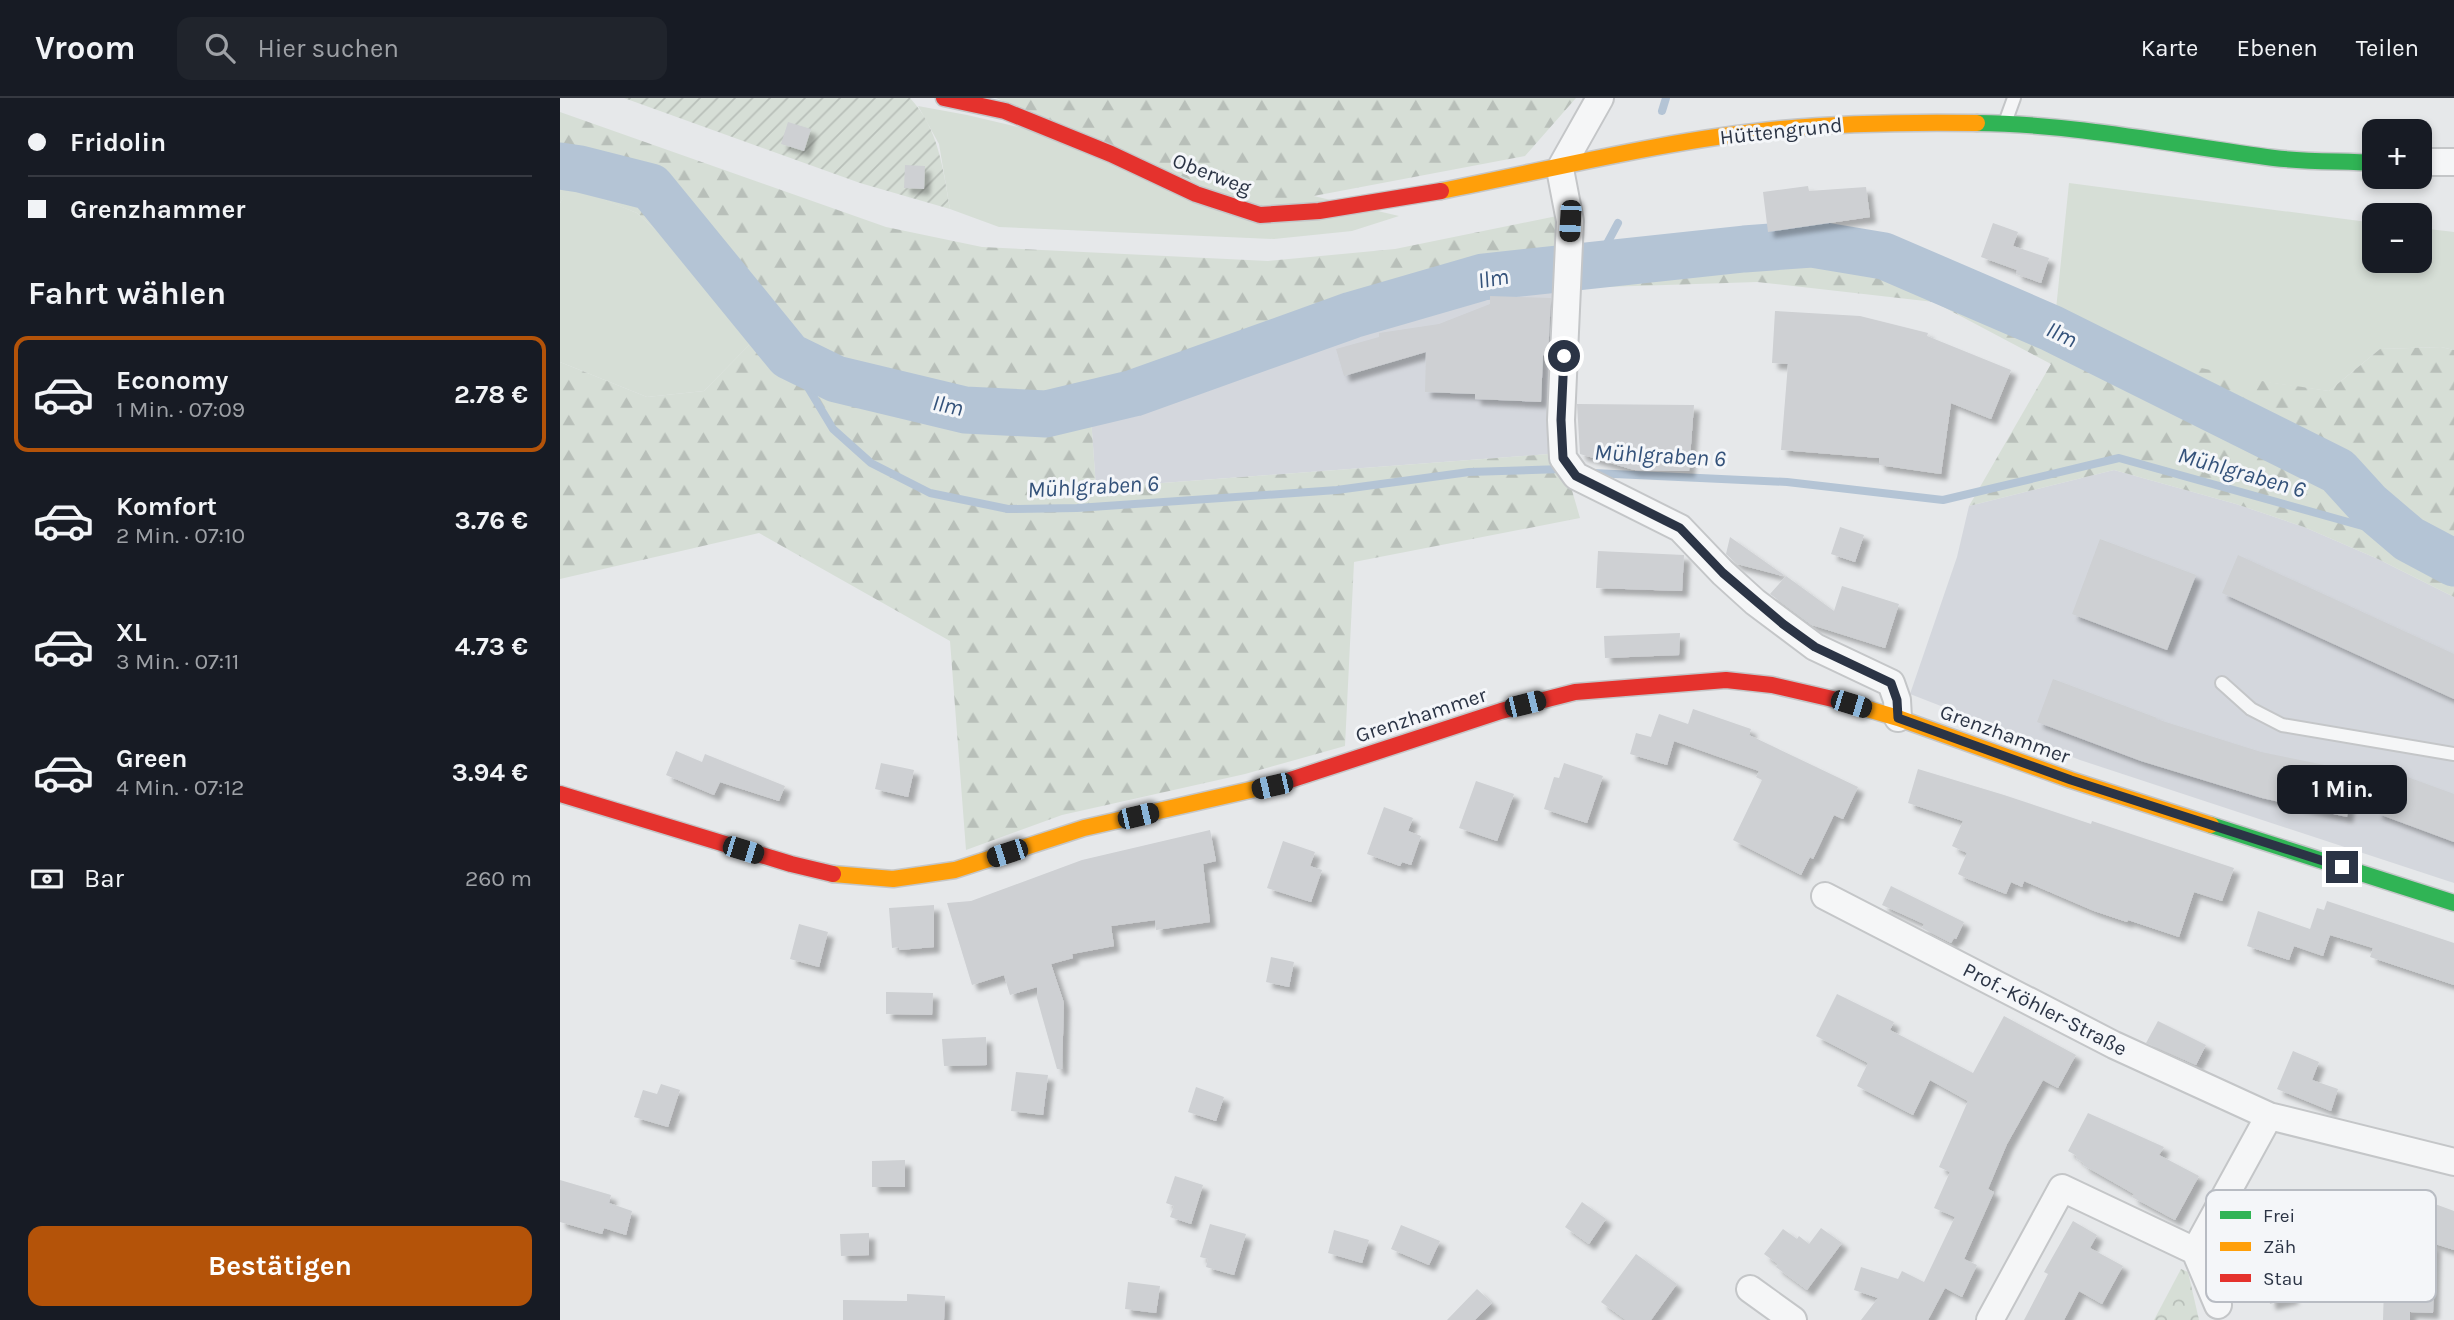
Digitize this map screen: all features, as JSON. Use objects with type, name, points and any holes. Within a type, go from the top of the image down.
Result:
[{"type":"main road","name":"Oberweg","points":[[944,98],[1005,111],[1111,154],[1196,194],[1260,215],[1319,211],[1560,169]]},
{"type":"main road","name":"Hüttengrund","points":[[1560,169],[1698,140],[1780,129],[1887,122],[2004,123],[2095,132],[2277,158],[2362,162]]},
{"type":"main road","name":"Grenzhammer","points":[[560,794],[791,864],[843,876],[893,879],[955,870],[1084,828],[1272,786],[1501,711],[1575,692],[1726,680],[1772,685],[1827,696],[1898,718],[2071,780],[2454,903]]},
{"type":"street","points":[[1600,98],[1560,169],[1570,221],[1561,420],[1570,467],[1680,528],[1723,573],[1783,624],[1815,647],[1891,683],[1897,700],[1898,718]]},
{"type":"street","points":[[2432,162],[2454,162]]},
{"type":"street","name":"Prof.-Köhler-Straße","points":[[1825,896],[2114,1045],[2269,1116],[2454,1162]]},
{"type":"street","points":[[2228,1190],[2269,1116]]},
{"type":"street","points":[[1990,1320],[2062,1188],[2195,1251],[2206,1277]]},
{"type":"street","points":[[2195,1251],[2206,1231]]},
{"type":"street","points":[[1750,1289],[1793,1320]]},
{"type":"lane","points":[[2004,123],[2014,98]]},
{"type":"lane","points":[[2222,683],[2251,709],[2282,725],[2454,754]]},
{"type":"shaded area","points":[[1482,267],[1557,283],[1549,454],[1096,488],[1091,418],[1356,326]]},
{"type":"shaded area","points":[[2114,470],[2236,504],[2304,527],[2378,559],[2454,597],[2454,883],[2080,760],[1910,694],[1957,557],[1969,506]]},
{"type":"green space","points":[[624,98],[910,98],[934,136],[950,209],[860,183]]},
{"type":"green space","points":[[996,98],[1576,98],[1525,156],[1255,207]]},
{"type":"green space","points":[[918,106],[967,115],[1399,216],[1352,231],[1274,239],[999,227],[950,209],[939,144]]},
{"type":"green space","points":[[560,112],[886,227],[982,247],[1268,261],[1395,249],[1557,216],[1557,283],[1481,267],[1356,326],[1091,418],[1096,488],[1549,454],[1571,487],[1580,518],[1354,562],[1345,746],[1245,774],[1062,815],[966,850],[950,641],[759,533],[560,579],[560,362],[647,397],[704,391],[755,339],[710,279],[637,213],[570,186],[560,203]]},
{"type":"green space","points":[[2069,183],[2362,221],[2362,273],[2432,273],[2432,229],[2454,232],[2454,350],[2441,347],[2380,349],[2329,391],[2158,367],[2055,319]]},
{"type":"green space","points":[[569,185],[637,213],[710,279],[755,339],[704,391],[647,397],[560,362],[560,203]]},
{"type":"green space","points":[[1827,237],[1871,241],[1977,283],[2158,367],[2170,361],[2255,380],[2329,391],[2380,349],[2441,347],[2454,350],[2454,597],[2378,559],[2304,527],[2236,504],[2114,470],[1969,506],[2051,364],[1934,302],[1757,282],[1574,288],[1586,246]]},
{"type":"green space","points":[[2181,1269],[2188,1272],[2199,1320],[2154,1320]]},
{"type":"building","points":[[788,122],[811,129],[804,151],[781,144]]},
{"type":"building","points":[[905,165],[925,166],[924,189],[904,188]]},
{"type":"building","points":[[1808,186],[1809,191],[1866,187],[1870,217],[1768,232],[1763,192]]},
{"type":"building","points":[[1993,223],[2018,232],[2013,246],[2049,258],[2041,283],[2016,274],[2017,270],[1981,257]]},
{"type":"building","points":[[1490,296],[1551,298],[1548,356],[1543,355],[1541,402],[1475,399],[1475,394],[1425,392],[1426,352],[1344,376],[1336,349],[1379,337],[1379,333],[1439,324],[1490,304]]},
{"type":"building","points":[[1775,311],[1860,316],[1928,333],[1927,336],[2011,370],[1991,419],[1951,403],[1941,474],[1879,465],[1879,458],[1781,450],[1788,364],[1772,363]]},
{"type":"building","points":[[1577,404],[1694,405],[1689,471],[1634,470],[1580,454]]},
{"type":"building","points":[[1840,527],[1864,535],[1855,562],[1831,554]]},
{"type":"building","points":[[1730,537],[1784,575],[1737,564],[1726,554]]},
{"type":"building","points":[[2100,539],[2196,575],[2167,650],[2072,614]]},
{"type":"building","points":[[1598,551],[1684,555],[1682,591],[1596,588]]},
{"type":"building","points":[[2238,555],[2454,654],[2454,699],[2222,593]]},
{"type":"building","points":[[1786,576],[1834,611],[1842,586],[1899,604],[1885,648],[1812,625],[1770,594]]},
{"type":"building","points":[[1680,633],[1679,655],[1605,658],[1604,636]]},
{"type":"building","points":[[2053,679],[2156,719],[2261,752],[2354,771],[2347,817],[2262,798],[2141,761],[2037,722]]},
{"type":"building","points":[[1693,709],[1751,729],[1749,735],[1858,787],[1843,819],[1834,815],[1813,859],[1810,857],[1801,875],[1733,840],[1762,780],[1756,777],[1759,771],[1674,741],[1667,765],[1630,754],[1636,733],[1651,737],[1659,714],[1688,724]]},
{"type":"building","points":[[676,751],[702,762],[705,754],[785,786],[779,801],[720,782],[714,795],[666,775]]},
{"type":"building","points":[[881,763],[914,770],[908,797],[875,789]]},
{"type":"building","points":[[1564,763],[1603,776],[1587,823],[1544,809],[1554,777],[1559,778]]},
{"type":"building","points":[[1918,769],[2091,824],[2092,821],[2234,868],[2222,901],[2194,892],[2179,937],[2094,911],[2024,881],[2022,887],[2011,882],[2006,894],[1968,879],[1958,874],[1967,853],[1952,846],[1963,821],[1908,803]]},
{"type":"building","points":[[2391,771],[2454,794],[2454,842],[2376,813]]},
{"type":"building","points":[[1476,781],[1514,794],[1497,841],[1459,828]]},
{"type":"building","points":[[1384,807],[1413,818],[1408,831],[1421,836],[1411,865],[1402,862],[1400,866],[1367,854]]},
{"type":"building","points":[[1210,830],[1216,861],[1203,864],[1210,922],[1156,930],[1155,920],[1111,926],[1114,946],[1072,954],[1073,958],[1051,964],[1064,1003],[1062,1069],[1057,1069],[1037,998],[1037,987],[1010,995],[1004,975],[972,985],[947,903],[971,901],[1082,860]]},
{"type":"building","points":[[1283,841],[1315,852],[1310,866],[1322,870],[1311,902],[1267,888]]},
{"type":"building","points":[[1891,886],[1964,922],[1956,939],[1951,943],[1922,928],[1924,924],[1882,905]]},
{"type":"building","points":[[2327,901],[2454,943],[2454,985],[2370,957],[2373,948],[2330,935],[2323,956],[2294,946],[2289,960],[2247,946],[2258,911],[2310,929],[2317,908],[2324,910]]},
{"type":"building","points":[[934,905],[934,947],[899,950],[899,947],[892,948],[889,908]]},
{"type":"building","points":[[799,924],[828,932],[819,967],[790,959]]},
{"type":"building","points":[[1271,957],[1294,962],[1289,987],[1266,982]]},
{"type":"building","points":[[886,992],[933,993],[932,1015],[886,1014]]},
{"type":"building","points":[[1837,994],[1894,1022],[1890,1030],[1973,1073],[2004,1016],[2076,1055],[2058,1088],[2043,1080],[2007,1144],[1988,1189],[1994,1192],[1964,1259],[1977,1265],[1962,1297],[1945,1288],[1928,1320],[1861,1320],[1878,1298],[1854,1290],[1861,1267],[1898,1279],[1902,1271],[1924,1282],[1955,1217],[1934,1208],[1950,1172],[1939,1167],[1968,1101],[1930,1080],[1913,1115],[1857,1086],[1868,1063],[1816,1036]]},
{"type":"building","points":[[2158,1021],[2206,1045],[2196,1065],[2146,1043]]},
{"type":"building","points":[[986,1037],[987,1065],[944,1066],[942,1039]]},
{"type":"building","points":[[2293,1051],[2319,1062],[2312,1080],[2338,1089],[2331,1111],[2277,1089]]},
{"type":"building","points":[[1016,1072],[1048,1075],[1043,1115],[1011,1111]]},
{"type":"building","points":[[661,1084],[680,1090],[668,1127],[634,1117],[643,1090],[657,1094]]},
{"type":"building","points":[[1196,1087],[1224,1097],[1216,1121],[1188,1112]]},
{"type":"building","points":[[2088,1113],[2164,1147],[2159,1155],[2199,1176],[2175,1220],[2132,1197],[2134,1194],[2083,1165],[2077,1156],[2068,1151]]},
{"type":"building","points":[[905,1160],[905,1187],[872,1187],[872,1161]]},
{"type":"building","points":[[1175,1176],[1203,1185],[1191,1224],[1170,1217],[1174,1206],[1166,1203]]},
{"type":"building","points":[[560,1180],[611,1195],[609,1203],[632,1211],[626,1235],[604,1228],[602,1234],[560,1222]]},
{"type":"building","points":[[1582,1202],[1606,1219],[1589,1244],[1565,1227]]},
{"type":"building","points":[[2436,1204],[2454,1211],[2454,1250],[2436,1244]]},
{"type":"building","points":[[2073,1221],[2097,1235],[2090,1248],[2123,1266],[2102,1304],[2079,1291],[2064,1320],[2024,1320],[2048,1274],[2044,1272]]},
{"type":"building","points":[[1210,1224],[1246,1234],[1234,1275],[1206,1267],[1208,1259],[1200,1257]]},
{"type":"building","points":[[1401,1225],[1440,1241],[1429,1265],[1391,1249]]},
{"type":"building","points":[[1821,1228],[1842,1243],[1807,1290],[1776,1267],[1778,1264],[1764,1254],[1783,1229],[1809,1244]]},
{"type":"building","points":[[1334,1230],[1369,1240],[1362,1263],[1328,1253]]},
{"type":"building","points":[[869,1233],[869,1255],[841,1256],[840,1234]]},
{"type":"building","points":[[1636,1254],[1677,1284],[1651,1320],[1626,1320],[1601,1302]]},
{"type":"building","points":[[1128,1282],[1160,1286],[1156,1313],[1125,1309]]},
{"type":"building","points":[[1477,1289],[1492,1303],[1475,1320],[1447,1320]]},
{"type":"building","points":[[907,1294],[945,1296],[944,1320],[843,1320],[843,1300],[907,1301]]},
{"type":"building","points":[[2384,1302],[2433,1302],[2433,1313],[2410,1312],[2410,1320],[2383,1320]]},
{"type":"waterway","points":[[1662,111],[1666,98]]},
{"type":"waterway","name":"Ilm","points":[[560,166],[651,187],[789,356],[836,379],[965,410],[1046,414],[1134,393],[1352,315],[1483,277],[1812,244],[1884,256],[2051,328],[2338,471],[2369,505],[2409,539],[2454,563]]},
{"type":"waterway","points":[[1595,266],[1618,223]]},
{"type":"waterway","name":"Mühlgraben 6","points":[[789,356],[833,429],[871,463],[930,493],[1008,509],[1077,508],[1337,490],[1469,472],[1563,469]]},
{"type":"waterway","name":"Mühlgraben 6","points":[[1593,473],[1787,482],[1943,500],[2119,458],[2409,539]]},
{"type":"traffic: fast","points":[[1977,123],[2089,131],[2286,159],[2362,162]]},
{"type":"traffic: fast","points":[[2211,825],[2454,903]]},
{"type":"traffic: slow","points":[[1441,191],[1652,148],[1738,134],[1854,124],[1977,123]]},
{"type":"traffic: slow","points":[[1837,700],[1898,718],[2071,780],[2211,825]]},
{"type":"traffic: slow","points":[[833,874],[893,879],[955,870],[1084,828],[1281,783]]},
{"type":"traffic: jam","points":[[944,98],[1005,111],[1111,154],[1196,194],[1260,215],[1319,211],[1441,191]]},
{"type":"traffic: jam","points":[[1281,783],[1501,711],[1575,692],[1726,680],[1772,685],[1837,700]]},
{"type":"traffic: jam","points":[[560,794],[791,864],[833,874]]},
{"type":"route","points":[[1564,356],[1561,420],[1563,458],[1576,476],[1680,528],[1723,573],[1783,624],[1815,647],[1891,683],[1897,700],[1898,718],[2071,780],[2342,867]]}]
